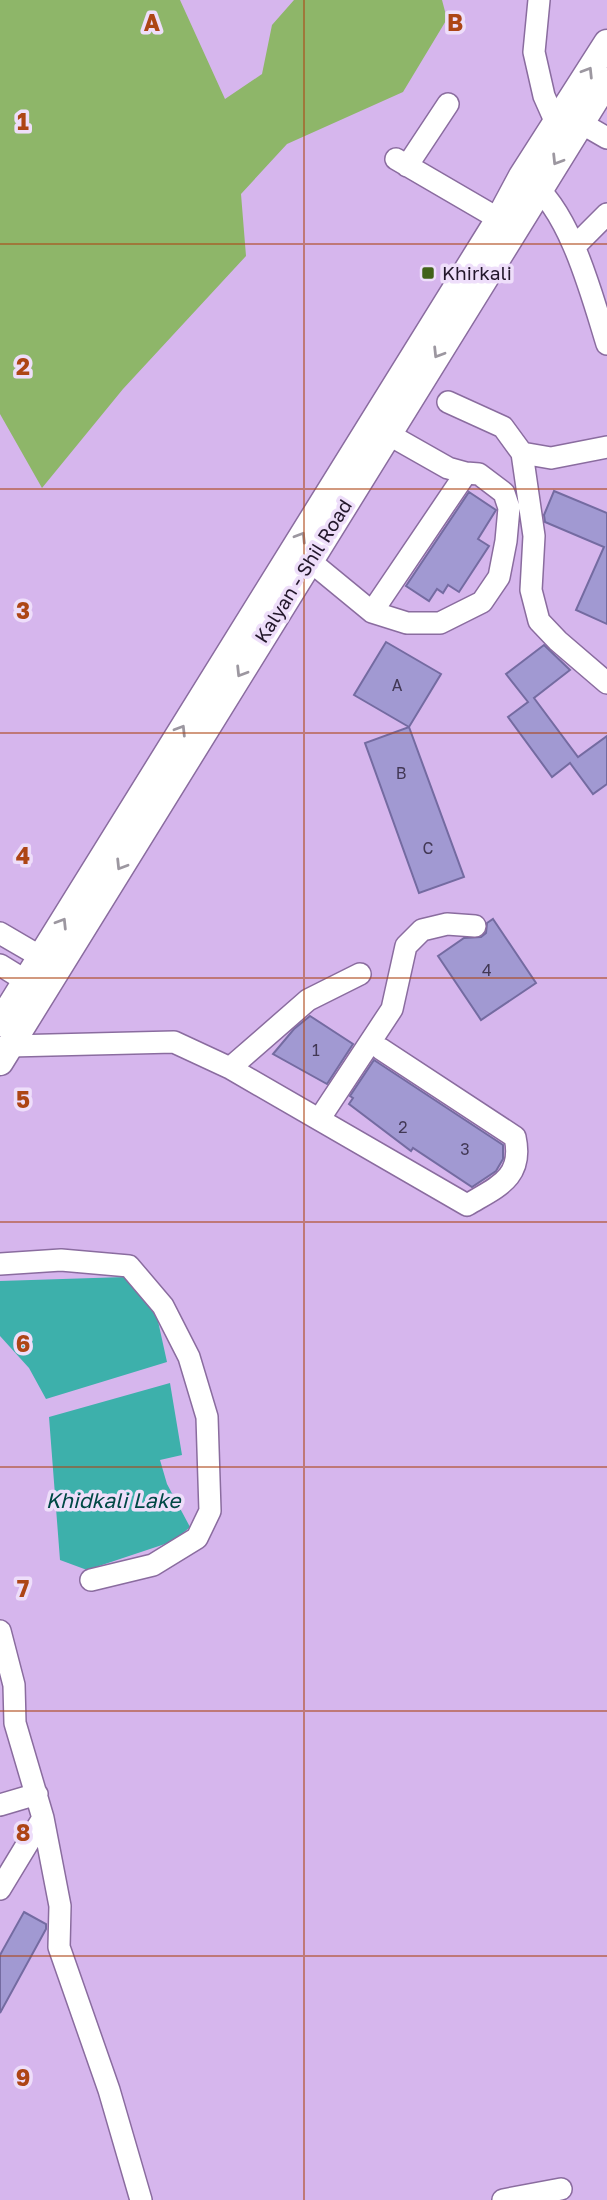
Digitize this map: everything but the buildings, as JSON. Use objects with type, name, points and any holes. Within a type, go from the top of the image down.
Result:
[{"type":"main road","name":"Kalyan - Shil Road","points":[[3,1043],[388,434],[530,183],[569,123],[607,43]]},
{"type":"main road","name":"Kalyan - Shil Road","points":[[569,123],[607,81]]},
{"type":"main road","name":"Kalyan - Shil Road","points":[[3,1043],[26,981],[499,219],[530,183]]},
{"type":"street","points":[[539,0],[534,52],[544,96],[569,123],[607,138]]},
{"type":"street","points":[[448,104],[401,162],[499,219]]},
{"type":"street","points":[[530,183],[575,246],[607,344]]},
{"type":"street","points":[[575,246],[607,214]]},
{"type":"street","points":[[448,402],[503,427],[522,453],[534,536],[531,590],[540,621],[558,641],[607,683]]},
{"type":"street","points":[[310,561],[372,612],[407,623],[440,623],[482,602],[499,577],[509,508],[504,493],[479,474],[466,474],[448,468],[388,434]]},
{"type":"street","points":[[522,453],[551,458],[607,447]]},
{"type":"street","points":[[372,612],[466,474]]},
{"type":"street","points":[[320,1118],[392,1009],[406,946],[422,930],[447,924],[475,926]]},
{"type":"street","points":[[0,933],[41,957]]},
{"type":"street","points":[[1,967],[26,981]]},
{"type":"street","points":[[230,1068],[308,999],[360,974]]},
{"type":"street","points":[[3,1043],[174,1042],[230,1068],[320,1118],[467,1205],[507,1180],[519,1153],[515,1137],[380,1049]]},
{"type":"street","points":[[0,1264],[61,1260],[129,1266],[163,1306],[189,1357],[207,1417],[209,1511],[197,1538],[153,1565],[91,1580]]},
{"type":"street","points":[[0,1631],[14,1685],[15,1723],[43,1818],[60,1906],[59,1947],[109,2090],[141,2200]]},
{"type":"street","points":[[0,1805],[37,1794]]},
{"type":"street","points":[[0,1889],[43,1818]]},
{"type":"street","points":[[503,2200],[561,2189]]},
{"type":"shaded area","points":[[0,0],[180,0],[225,99],[262,74],[272,25],[294,0],[442,0],[447,19],[403,92],[287,144],[241,194],[246,256],[123,389],[42,488],[0,414]]},
{"type":"water","points":[[125,1277],[156,1312],[167,1362],[46,1399],[29,1368],[0,1336],[0,1281]]},
{"type":"water","name":"Khidkali Lake","points":[[170,1383],[182,1455],[160,1460],[167,1484],[190,1527],[174,1541],[87,1570],[60,1560],[49,1417]]},
{"type":"place","name":"Khirkali","points":[[428,273]]}]
